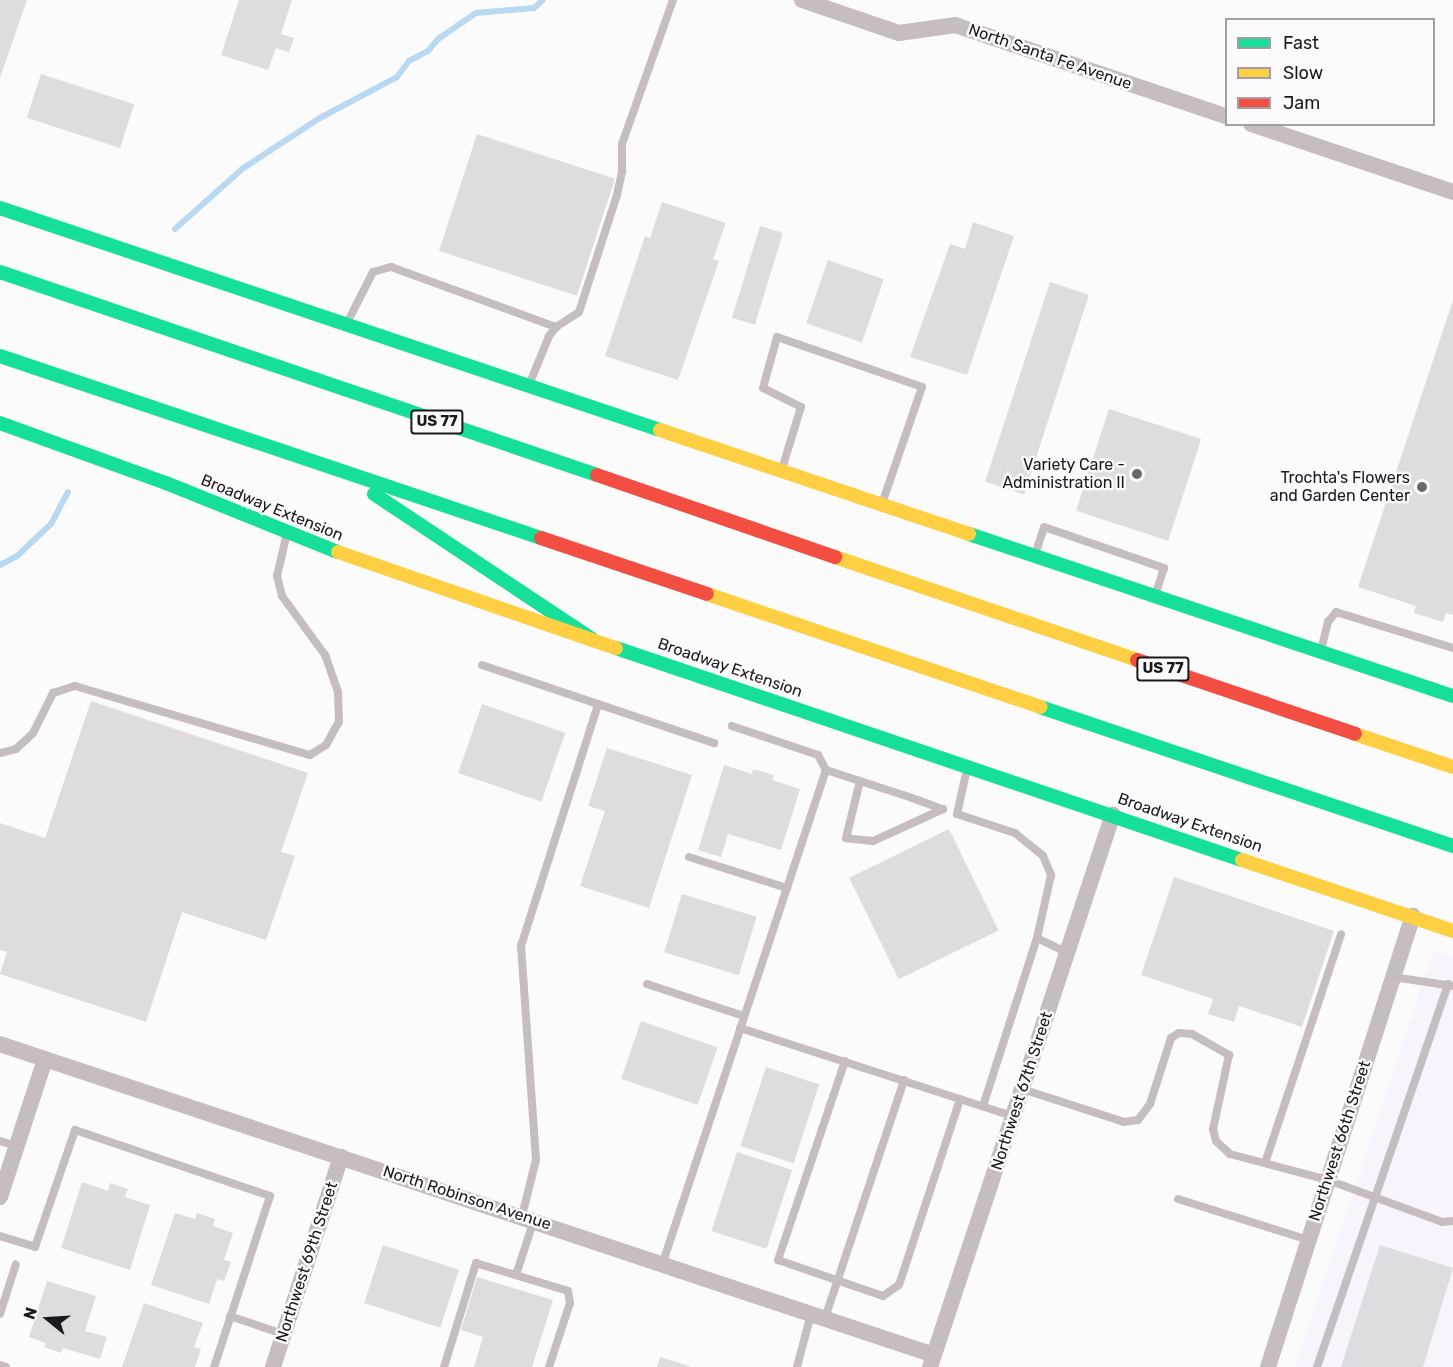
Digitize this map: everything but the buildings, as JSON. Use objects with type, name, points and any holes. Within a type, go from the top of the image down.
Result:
[{"type":"main road","points":[[0,208],[1453,696]]},
{"type":"main road","name":"US 77","points":[[0,272],[1453,767]]},
{"type":"main road","points":[[0,356],[1453,846]]},
{"type":"main road","name":"Broadway Extension","points":[[0,423],[166,483],[287,533],[1453,931]]},
{"type":"main road","points":[[341,472],[592,639]]},
{"type":"street","name":"North Santa Fe Avenue","points":[[802,0],[899,33],[955,25],[1225,115]]},
{"type":"street","points":[[1257,126],[1453,192]]},
{"type":"street","name":"Northwest 67th Street","points":[[932,1361],[1113,814]]},
{"type":"street","name":"Northwest 66th Street","points":[[1268,1367],[1413,916]]},
{"type":"street","name":"North Robinson Avenue","points":[[0,1044],[663,1262],[818,1316],[932,1361]]},
{"type":"street","points":[[0,1197],[8,1144],[45,1059]]},
{"type":"street","name":"Northwest 69th Street","points":[[273,1367],[341,1156]]},
{"type":"lane","points":[[529,385],[556,327],[579,312],[617,195],[622,144],[673,0]]},
{"type":"lane","points":[[347,324],[373,272],[391,267],[556,327]]},
{"type":"lane","points":[[781,470],[801,407],[763,388],[777,337],[922,387],[882,504]]},
{"type":"lane","points":[[1035,555],[1044,527],[1164,568],[1155,596]]},
{"type":"lane","points":[[0,753],[16,748],[33,733],[53,693],[75,686],[310,755],[326,745],[339,722],[338,692],[325,655],[282,596],[277,576],[287,533]]},
{"type":"lane","points":[[1321,651],[1328,622],[1336,612],[1453,648]]},
{"type":"lane","points":[[482,665],[714,743]]},
{"type":"lane","points":[[516,1275],[528,1218],[536,1160],[521,946],[598,704]]},
{"type":"lane","points":[[732,726],[818,755],[826,770],[1016,834],[1043,856],[1051,875],[1037,938],[983,1106]]},
{"type":"lane","points":[[957,814],[968,765]]},
{"type":"lane","points":[[663,1262],[826,770]]},
{"type":"lane","points":[[860,781],[846,838],[873,841],[943,809]]},
{"type":"lane","points":[[689,857],[787,888]]},
{"type":"lane","points":[[1264,1163],[1341,934]]},
{"type":"lane","points":[[1037,938],[1068,953]]},
{"type":"lane","points":[[1317,1367],[1450,985],[1427,984],[1393,977]]},
{"type":"lane","points":[[648,984],[744,1016]]},
{"type":"lane","points":[[740,1028],[1014,1116]]},
{"type":"lane","points":[[1023,1089],[1124,1122],[1138,1120],[1150,1104],[1171,1038],[1179,1033],[1192,1034],[1229,1054],[1213,1129],[1216,1141],[1230,1154],[1328,1180],[1442,1222],[1453,1221]]},
{"type":"lane","points":[[845,1061],[778,1260],[883,1296],[899,1285],[960,1099]]},
{"type":"lane","points":[[797,1367],[818,1316],[838,1280],[904,1080]]},
{"type":"lane","points":[[0,1236],[35,1247],[75,1130],[270,1196],[214,1367]]},
{"type":"lane","points":[[1178,1199],[1309,1240]]},
{"type":"lane","points":[[444,1366],[476,1263],[568,1291],[570,1303],[549,1367]]},
{"type":"lane","points":[[0,1314],[16,1264]]},
{"type":"lane","points":[[230,1316],[284,1334]]},
{"type":"lane","points":[[0,1365],[6,1367]]},
{"type":"shaded area","points":[[1433,950],[1453,958],[1453,1367],[1296,1367]]},
{"type":"waterway","points":[[175,229],[242,169],[320,118],[397,77],[409,61],[428,51],[438,39],[476,13],[534,8],[543,0]]},
{"type":"waterway","points":[[0,565],[17,556],[51,524],[68,492]]},
{"type":"traffic: fast","points":[[0,208],[660,430]]},
{"type":"traffic: fast","points":[[0,272],[597,475]]},
{"type":"traffic: fast","points":[[0,356],[541,538]]},
{"type":"traffic: fast","points":[[0,423],[166,483],[338,552]]},
{"type":"traffic: fast","points":[[374,494],[592,639]]},
{"type":"traffic: fast","points":[[969,534],[1453,696]]},
{"type":"traffic: fast","points":[[616,648],[1242,860]]},
{"type":"traffic: fast","points":[[1040,707],[1453,846]]},
{"type":"traffic: slow","points":[[660,430],[969,534]]},
{"type":"traffic: slow","points":[[338,552],[616,648]]},
{"type":"traffic: slow","points":[[835,557],[1137,660]]},
{"type":"traffic: slow","points":[[707,594],[1040,707]]},
{"type":"traffic: slow","points":[[1355,734],[1453,767]]},
{"type":"traffic: slow","points":[[1242,860],[1453,931]]},
{"type":"traffic: jam","points":[[597,475],[835,557]]},
{"type":"traffic: jam","points":[[541,538],[707,594]]},
{"type":"traffic: jam","points":[[1137,660],[1355,734]]},
{"type":"place","name":"Variety Care - Administration II","points":[[1137,474]]},
{"type":"place","name":"Trochta's Flowers and Garden Center","points":[[1422,487]]}]
